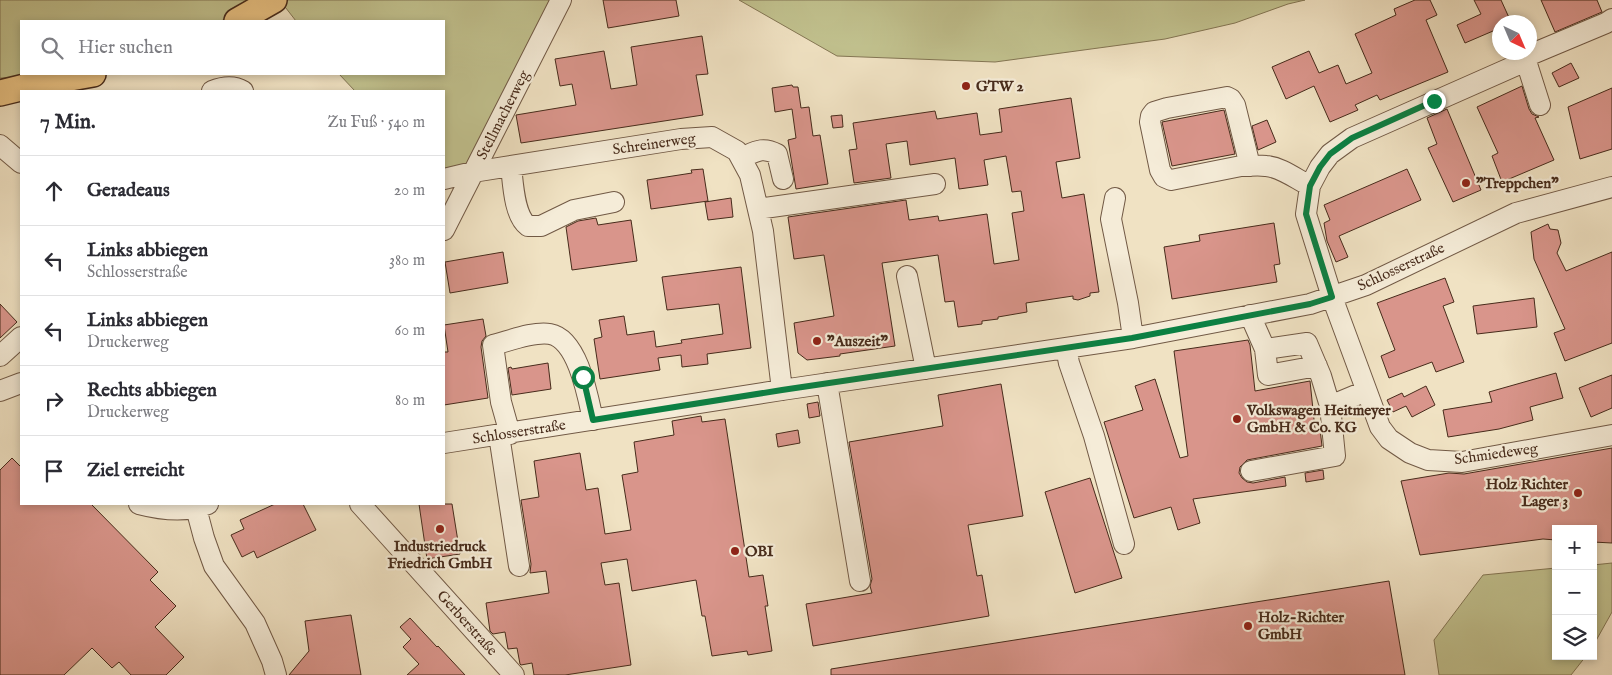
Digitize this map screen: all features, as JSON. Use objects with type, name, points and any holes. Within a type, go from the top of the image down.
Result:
[{"type":"main road","points":[[239,20],[274,0]]},
{"type":"main road","points":[[0,93],[87,75]]},
{"type":"street","name":"Stellmacherweg","points":[[445,228],[561,0]]},
{"type":"street","points":[[1250,166],[1235,105],[1231,99],[1227,97],[1167,108],[1154,112],[1151,116],[1150,122],[1160,170],[1164,178],[1171,180],[1241,166],[1250,166],[1266,166],[1279,169],[1310,186],[1320,167],[1330,154],[1352,138],[1526,61],[1532,54],[1612,19]]},
{"type":"street","points":[[1526,61],[1540,105]]},
{"type":"street","points":[[215,90],[224,87],[242,90]]},
{"type":"street","name":"Schreinerweg","points":[[445,179],[473,172],[680,139],[712,137],[737,151],[750,175],[763,231],[782,390]]},
{"type":"street","points":[[741,158],[761,150],[770,150],[777,154],[783,179]]},
{"type":"street","points":[[511,166],[516,199],[523,223],[528,226],[541,226],[574,210],[614,202]]},
{"type":"street","points":[[758,209],[935,184]]},
{"type":"street","name":"Schmiedeweg","points":[[1310,186],[1306,214],[1332,297],[1366,391],[1380,427],[1389,439],[1410,453],[1428,460],[1462,462],[1612,435]]},
{"type":"street","name":"Schlosserstraße","points":[[445,443],[827,383],[1132,338],[1310,304],[1366,285],[1516,213],[1612,187]]},
{"type":"street","points":[[1114,198],[1111,219],[1128,303],[1132,338]]},
{"type":"street","points":[[906,276],[926,369]]},
{"type":"street","points":[[1250,316],[1265,349],[1307,343],[1321,376],[1330,406],[1335,456],[1251,471]]},
{"type":"street","points":[[519,566],[494,345],[538,334],[552,334],[562,340],[568,347],[583,377],[593,420]]},
{"type":"street","points":[[0,356],[20,338]]},
{"type":"street","points":[[1066,348],[1069,363],[1094,436],[1124,544]]},
{"type":"street","points":[[0,391],[20,383]]},
{"type":"street","points":[[827,383],[860,581]]},
{"type":"street","points":[[1330,406],[1366,391]]},
{"type":"street","points":[[143,505],[162,510],[202,506],[204,538],[214,566],[254,623],[272,661],[276,675]]},
{"type":"street","name":"Gerberstraße","points":[[361,505],[514,675]]},
{"type":"green space","points":[[0,0],[260,0],[245,10],[223,20],[20,20],[20,75],[30,75],[0,78]]},
{"type":"green space","points":[[287,0],[558,0],[473,164],[445,171],[445,90],[354,90],[340,75],[445,75],[445,20],[295,20],[282,3]]},
{"type":"green space","points":[[739,0],[1305,0],[1288,4],[1235,23],[1165,39],[995,62],[837,56]]},
{"type":"green space","points":[[1612,563],[1612,612],[1597,639],[1597,570],[1597,565]]},
{"type":"green space","points":[[1552,568],[1552,660],[1583,660],[1571,675],[1439,675],[1434,640],[1483,575]]},
{"type":"building","points":[[603,0],[676,0],[679,16],[608,28]]},
{"type":"building","points":[[1415,0],[1430,0],[1437,15],[1426,20],[1448,72],[1380,100],[1377,95],[1355,105],[1358,110],[1330,122],[1314,86],[1286,99],[1272,67],[1309,51],[1319,73],[1338,65],[1346,84],[1372,73],[1355,34],[1396,15],[1394,9]]},
{"type":"building","points":[[1474,0],[1501,0],[1508,15],[1492,15],[1492,31],[1465,43],[1457,25],[1481,14]]},
{"type":"building","points":[[1541,0],[1597,0],[1602,12],[1555,32]]},
{"type":"building","points":[[702,36],[708,74],[696,75],[703,115],[521,143],[516,115],[576,105],[572,84],[560,86],[555,59],[604,51],[611,89],[637,85],[631,47]]},
{"type":"building","points":[[1571,63],[1579,78],[1559,87],[1552,73]]},
{"type":"building","points":[[792,85],[793,87],[798,87],[801,108],[809,107],[813,136],[820,135],[828,184],[796,189],[788,140],[796,138],[792,109],[775,112],[772,88]]},
{"type":"building","points":[[1522,86],[1529,109],[1532,114],[1539,117],[1535,118],[1554,160],[1502,182],[1492,156],[1498,153],[1477,107]]},
{"type":"building","points":[[1612,88],[1612,149],[1580,159],[1568,107]]},
{"type":"building","points":[[1071,98],[1080,158],[1056,162],[1062,198],[1084,194],[1099,292],[1090,293],[1090,296],[1078,300],[1073,299],[1073,296],[1026,303],[1027,312],[982,321],[982,324],[958,327],[954,301],[945,302],[938,255],[882,263],[895,346],[807,360],[798,353],[794,323],[834,316],[824,255],[794,259],[788,217],[906,200],[909,220],[938,216],[939,221],[987,214],[994,264],[1019,260],[1012,213],[1024,211],[1021,191],[1012,192],[1006,156],[984,160],[988,185],[959,189],[955,158],[910,165],[907,141],[886,144],[891,178],[854,183],[849,150],[857,149],[853,123],[935,111],[937,119],[977,113],[980,135],[1002,132],[999,109]]},
{"type":"building","points":[[1447,109],[1481,190],[1453,202],[1428,148],[1437,144],[1427,118]]},
{"type":"building","points":[[1224,110],[1235,154],[1172,166],[1162,122]]},
{"type":"building","points":[[842,115],[843,127],[833,128],[831,116]]},
{"type":"building","points":[[1267,120],[1276,142],[1258,150],[1252,126]]},
{"type":"building","points":[[703,169],[708,201],[651,209],[647,180],[692,173],[691,170]]},
{"type":"building","points":[[1407,169],[1421,200],[1339,236],[1348,257],[1336,262],[1327,241],[1324,223],[1330,220],[1324,205]]},
{"type":"building","points":[[731,198],[733,217],[708,220],[705,202]]},
{"type":"building","points":[[596,218],[598,225],[631,220],[637,261],[572,270],[566,227],[578,221]]},
{"type":"building","points":[[1274,223],[1280,264],[1274,265],[1277,282],[1172,299],[1164,247],[1200,241],[1199,235]]},
{"type":"building","points":[[1548,224],[1550,229],[1558,230],[1561,243],[1557,253],[1566,271],[1612,252],[1612,343],[1565,361],[1554,333],[1565,329],[1534,259],[1531,232]]},
{"type":"building","points":[[503,252],[508,283],[450,293],[445,262]]},
{"type":"building","points":[[741,267],[751,348],[707,354],[708,364],[682,367],[681,355],[658,358],[660,370],[600,379],[594,339],[602,337],[599,320],[624,316],[627,335],[654,331],[656,347],[682,343],[681,340],[723,334],[719,304],[667,310],[662,277]]},
{"type":"building","points":[[1445,278],[1454,302],[1443,306],[1464,362],[1436,372],[1432,362],[1389,378],[1381,356],[1395,350],[1377,303]]},
{"type":"building","points":[[1534,298],[1537,327],[1477,334],[1473,306]]},
{"type":"building","points":[[0,304],[17,322],[0,338]]},
{"type":"building","points":[[483,319],[486,336],[482,341],[481,347],[488,398],[445,405],[445,352],[448,352],[445,325]]},
{"type":"building","points":[[1248,340],[1255,391],[1310,381],[1315,429],[1320,429],[1322,446],[1247,460],[1240,467],[1239,473],[1247,482],[1253,483],[1285,477],[1286,486],[1193,499],[1200,523],[1178,530],[1171,507],[1134,518],[1104,422],[1143,410],[1135,386],[1155,379],[1180,458],[1188,456],[1174,351]]},
{"type":"building","points":[[548,363],[551,389],[512,395],[508,368]]},
{"type":"building","points":[[1556,373],[1563,398],[1530,407],[1533,420],[1499,429],[1448,437],[1443,410],[1492,402],[1489,392]]},
{"type":"building","points":[[1612,375],[1612,408],[1591,417],[1579,388]]},
{"type":"building","points":[[1001,384],[1023,516],[968,525],[977,576],[982,575],[989,616],[813,646],[806,604],[872,593],[870,586],[872,579],[849,442],[943,426],[938,395]]},
{"type":"building","points":[[1426,386],[1435,405],[1412,417],[1406,406],[1393,412],[1387,400],[1402,393],[1404,397]]},
{"type":"building","points":[[818,402],[820,416],[809,418],[807,404]]},
{"type":"building","points":[[701,416],[702,422],[725,419],[749,577],[763,575],[768,606],[765,606],[772,651],[748,655],[747,651],[712,656],[705,616],[702,616],[696,580],[632,591],[627,559],[601,563],[605,585],[619,583],[631,665],[565,675],[534,675],[532,663],[520,664],[517,648],[508,649],[505,632],[493,634],[490,631],[486,603],[549,593],[546,571],[530,573],[531,564],[521,500],[539,497],[534,461],[580,453],[586,490],[598,488],[605,534],[631,530],[622,475],[638,472],[634,442],[674,435],[672,421]]},
{"type":"building","points":[[798,430],[800,443],[778,447],[776,434]]},
{"type":"building","points":[[1612,448],[1612,543],[1597,542],[1597,525],[1552,525],[1552,540],[1543,539],[1420,555],[1401,481],[1449,473],[1464,474]]},
{"type":"building","points":[[12,458],[20,466],[20,505],[92,505],[158,572],[150,580],[176,606],[155,627],[184,657],[166,675],[131,675],[119,662],[112,668],[92,648],[64,675],[0,675],[0,470]]},
{"type":"building","points":[[1323,470],[1324,479],[1306,482],[1305,473]]},
{"type":"building","points":[[1090,478],[1122,578],[1075,593],[1045,492]]},
{"type":"building","name":"Industriedruck Friedrich GmbH","points":[[452,504],[460,554],[427,559],[419,505]]},
{"type":"building","points":[[273,505],[304,505],[316,530],[257,558],[254,551],[242,557],[231,535],[244,529],[240,520]]},
{"type":"building","name":"Holz-Richter GmbH","points":[[1389,581],[1405,675],[831,675],[831,669]]},
{"type":"building","points":[[351,615],[361,675],[289,675],[309,651],[305,621]]},
{"type":"building","points":[[410,618],[465,675],[407,675],[419,664],[403,647],[411,639],[400,627]]},
{"type":"place","name":"GTW 2","points":[[966,86]]},
{"type":"place","name":"\"Treppchen\"","points":[[1466,183]]},
{"type":"place","name":"\"Auszeit\"","points":[[817,341]]},
{"type":"place","name":"Volkswagen Heitmeyer GmbH & Co. KG","points":[[1237,419]]},
{"type":"place","name":"Holz Richter Lager 3","points":[[1578,493]]},
{"type":"place","name":"Industriedruck Friedrich GmbH","points":[[440,529]]},
{"type":"place","name":"OBI","points":[[735,551]]},
{"type":"place","name":"Holz-Richter GmbH","points":[[1248,626]]},
{"type":"route","points":[[583,377],[593,420],[1132,338],[1310,304],[1332,297],[1306,214],[1310,186],[1320,167],[1330,154],[1352,138],[1434,101]]}]
